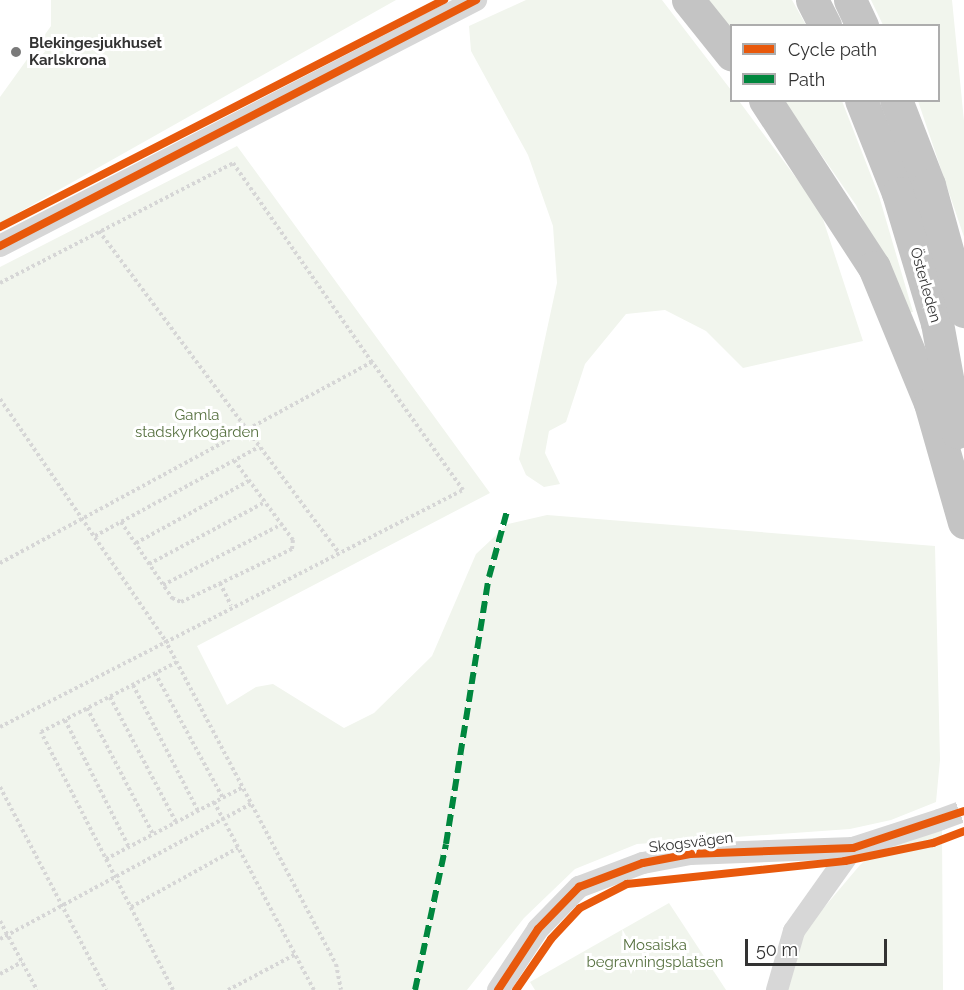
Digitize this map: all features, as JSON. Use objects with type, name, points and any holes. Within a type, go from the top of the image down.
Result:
[{"type":"highway","points":[[688,0],[730,52]]},
{"type":"highway","points":[[813,0],[824,24]]},
{"type":"highway","points":[[850,0],[861,24]]},
{"type":"highway","points":[[766,102],[874,267],[930,403],[964,522]]},
{"type":"highway","name":"Österleden","points":[[862,102],[898,193],[937,323],[964,477]]},
{"type":"highway","name":"Österleden","points":[[897,102],[928,185],[964,311]]},
{"type":"street","points":[[0,246],[476,0]]},
{"type":"street","name":"Skogsvägen","points":[[498,990],[538,929],[579,887],[643,863],[690,854],[854,848],[939,820]]},
{"type":"street","points":[[777,990],[794,931],[854,848]]},
{"type":"path","points":[[0,283],[233,163],[463,490],[231,606],[0,727]]},
{"type":"path","points":[[99,231],[339,553]]},
{"type":"path","points":[[0,564],[372,362]]},
{"type":"path","points":[[0,399],[165,640],[336,964],[341,990]]},
{"type":"path","points":[[95,536],[259,447]]},
{"type":"path","points":[[121,522],[163,585],[181,602],[292,549],[294,540],[234,460]]},
{"type":"path","points":[[136,543],[249,481]]},
{"type":"path","points":[[149,564],[265,502]]},
{"type":"path","points":[[163,585],[282,524]]},
{"type":"path","points":[[220,584],[231,606]]},
{"type":"path","points":[[173,990],[41,732],[177,662]]},
{"type":"path","points":[[155,673],[223,798]]},
{"type":"path","points":[[133,685],[198,811]]},
{"type":"path","points":[[110,696],[176,822]]},
{"type":"path","points":[[87,708],[153,834]]},
{"type":"path","points":[[65,720],[129,847]]},
{"type":"path","points":[[0,787],[106,990]]},
{"type":"path","points":[[106,859],[243,787]]},
{"type":"path","points":[[214,802],[314,990]]},
{"type":"path","points":[[0,939],[251,804]]},
{"type":"path","points":[[131,907],[238,848]]},
{"type":"path","points":[[0,921],[37,990]]},
{"type":"path","points":[[228,990],[296,954]]},
{"type":"path","points":[[0,974],[22,962]]},
{"type":"green space","points":[[51,0],[396,0],[0,223],[0,97],[51,26]]},
{"type":"green space","points":[[526,0],[662,0],[730,89],[730,102],[740,102],[820,210],[863,341],[743,368],[706,331],[665,310],[626,314],[585,364],[566,422],[549,431],[545,453],[560,484],[544,487],[526,475],[519,459],[557,283],[553,226],[528,155],[471,51],[469,26]]},
{"type":"green space","points":[[706,0],[792,0],[805,24],[730,24],[730,32]]},
{"type":"green space","points":[[871,0],[952,0],[964,121],[964,237],[918,102],[940,102],[940,24],[883,24]]},
{"type":"green space","points":[[785,102],[842,102],[879,196],[913,312],[907,313],[856,205]]},
{"type":"green space","name":"Gamla stadskyrkogården","points":[[237,146],[490,493],[197,646],[227,705],[256,687],[273,684],[344,728],[374,713],[432,656],[476,554],[508,524],[547,515],[935,546],[940,760],[936,802],[891,820],[850,829],[637,844],[575,869],[524,918],[467,990],[0,990],[0,267]]},
{"type":"green space","points":[[942,829],[943,990],[787,990],[805,930],[860,865],[878,850]]},
{"type":"green space","name":"Mosaiska begravningsplatsen","points":[[669,903],[726,990],[535,990],[530,982]]},
{"type":"tunnel","points":[[939,820],[964,811]]},
{"type":"marked path","points":[[415,990],[446,844],[489,577],[507,511]]},
{"type":"cycle path","points":[[0,227],[444,0]]},
{"type":"cycle path","points":[[0,246],[476,0]]},
{"type":"cycle path","points":[[498,990],[538,929],[579,887],[643,863],[690,854],[853,848],[964,811]]},
{"type":"cycle path","points":[[516,990],[551,939],[580,908],[627,884],[845,861],[933,843],[964,831]]},
{"type":"place","name":"Blekingesjukhuset Karlskrona","points":[[16,52]]}]
